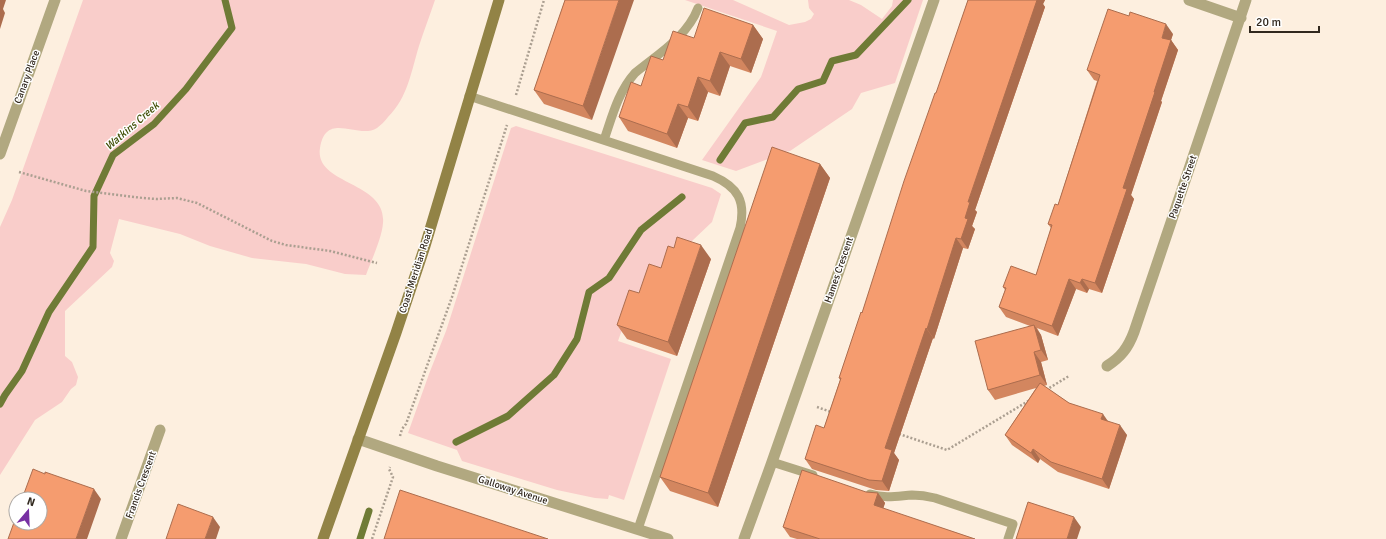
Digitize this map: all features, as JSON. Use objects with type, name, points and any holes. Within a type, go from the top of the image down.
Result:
[{"type":"main road","name":"Coast Meridian Road","points":[[323,539],[396,333],[425,246],[499,0]]},
{"type":"street","name":"Canary Place","points":[[0,154],[55,0]]},
{"type":"street","name":"Hames Crescent","points":[[744,539],[934,0]]},
{"type":"street","points":[[1189,0],[1241,18]]},
{"type":"street","name":"Paquette Street","points":[[1107,366],[1117,360],[1124,353],[1134,332],[1246,0]]},
{"type":"street","name":"Francis Crescent","points":[[121,539],[160,430]]},
{"type":"street","name":"Galloway Avenue","points":[[358,439],[437,466],[668,539]]},
{"type":"lane","points":[[604,140],[618,99],[628,81],[635,73],[684,32],[698,8]]},
{"type":"lane","points":[[469,96],[725,181],[732,186],[741,202],[743,212],[740,228],[638,529]]},
{"type":"lane","points":[[772,462],[824,479]]},
{"type":"lane","points":[[860,491],[884,497],[924,495],[935,498],[1013,524],[1008,539]]},
{"type":"path","points":[[402,429],[406,424],[452,297],[512,111],[544,0]]},
{"type":"path","points":[[20,172],[95,193],[149,199],[187,199],[272,241],[286,245],[330,251],[377,263]]},
{"type":"path","points":[[1042,393],[1069,376]]},
{"type":"path","points":[[896,433],[947,450],[1035,397]]},
{"type":"path","points":[[817,407],[838,414]]},
{"type":"path","points":[[372,539],[393,477],[389,469]]},
{"type":"shaded area","points":[[83,0],[435,0],[408,84],[395,109],[380,126],[369,131],[336,128],[329,131],[323,137],[320,148],[321,160],[328,169],[338,177],[374,199],[381,209],[383,223],[382,229],[366,275],[345,274],[306,264],[252,258],[210,246],[180,234],[119,219],[110,253],[114,261],[112,267],[65,311],[65,356],[72,362],[78,377],[76,385],[71,389],[62,402],[35,420],[0,475],[0,227],[12,200]]},
{"type":"shaded area","points":[[685,0],[733,0],[789,25],[805,22],[811,19],[814,14],[809,8],[808,0],[849,0],[861,5],[882,19],[892,6],[893,0],[923,0],[895,83],[861,93],[852,109],[790,151],[770,155],[768,159],[736,171],[702,160],[761,77],[777,31]]},
{"type":"shaded area","points":[[516,126],[712,188],[721,194],[712,222],[634,296],[618,341],[671,359],[624,500],[609,495],[608,499],[595,498],[557,490],[462,461],[457,450],[408,433],[446,331],[511,128]]},
{"type":"building","points":[[565,0],[619,0],[583,106],[534,90]]},
{"type":"building","points":[[968,0],[1037,0],[968,202],[970,202],[965,218],[968,219],[961,239],[956,238],[927,329],[926,328],[885,448],[892,450],[882,481],[869,480],[805,459],[816,425],[824,428],[904,181]]},
{"type":"building","points":[[704,8],[753,25],[741,59],[720,52],[710,81],[698,77],[688,107],[678,104],[667,134],[619,117],[631,82],[641,86],[651,56],[663,60],[673,31],[694,38]]},
{"type":"building","points":[[1108,9],[1129,16],[1130,12],[1166,24],[1162,38],[1171,40],[1123,188],[1127,189],[1095,283],[1082,279],[1080,283],[1069,279],[1052,326],[999,307],[1006,288],[1003,287],[1011,266],[1036,275],[1052,225],[1048,224],[1055,204],[1058,205],[1100,75],[1087,70]]},
{"type":"building","points":[[772,147],[820,164],[708,493],[660,477]]},
{"type":"building","points":[[677,237],[701,245],[668,342],[617,325],[629,290],[639,293],[649,264],[661,268],[668,246],[674,248]]},
{"type":"building","points":[[1034,325],[1041,350],[1034,352],[1040,375],[988,390],[975,341]]},
{"type":"building","points":[[1040,383],[1069,403],[1103,414],[1101,419],[1120,425],[1102,479],[1051,462],[1033,449],[1031,453],[1005,435]]},
{"type":"building","points":[[33,469],[94,489],[76,539],[8,539],[11,531],[48,531],[48,491],[25,491]]},
{"type":"building","points":[[802,470],[866,492],[878,493],[874,505],[975,539],[820,539],[783,527]]},
{"type":"building","points":[[400,490],[548,539],[384,539]]},
{"type":"building","points":[[1028,502],[1074,517],[1067,539],[1016,539]]},
{"type":"building","points":[[178,504],[213,517],[205,539],[166,539]]},
{"type":"waterway","name":"Watkins Creek","points":[[0,404],[22,371],[49,312],[93,247],[94,196],[113,155],[154,124],[186,89],[232,28],[225,0]]},
{"type":"waterway","points":[[720,160],[745,123],[773,117],[798,89],[823,81],[832,61],[856,55],[908,0]]},
{"type":"waterway","points":[[456,442],[508,416],[554,375],[577,339],[589,292],[609,278],[641,230],[682,197]]},
{"type":"waterway","points":[[360,539],[369,511]]}]
